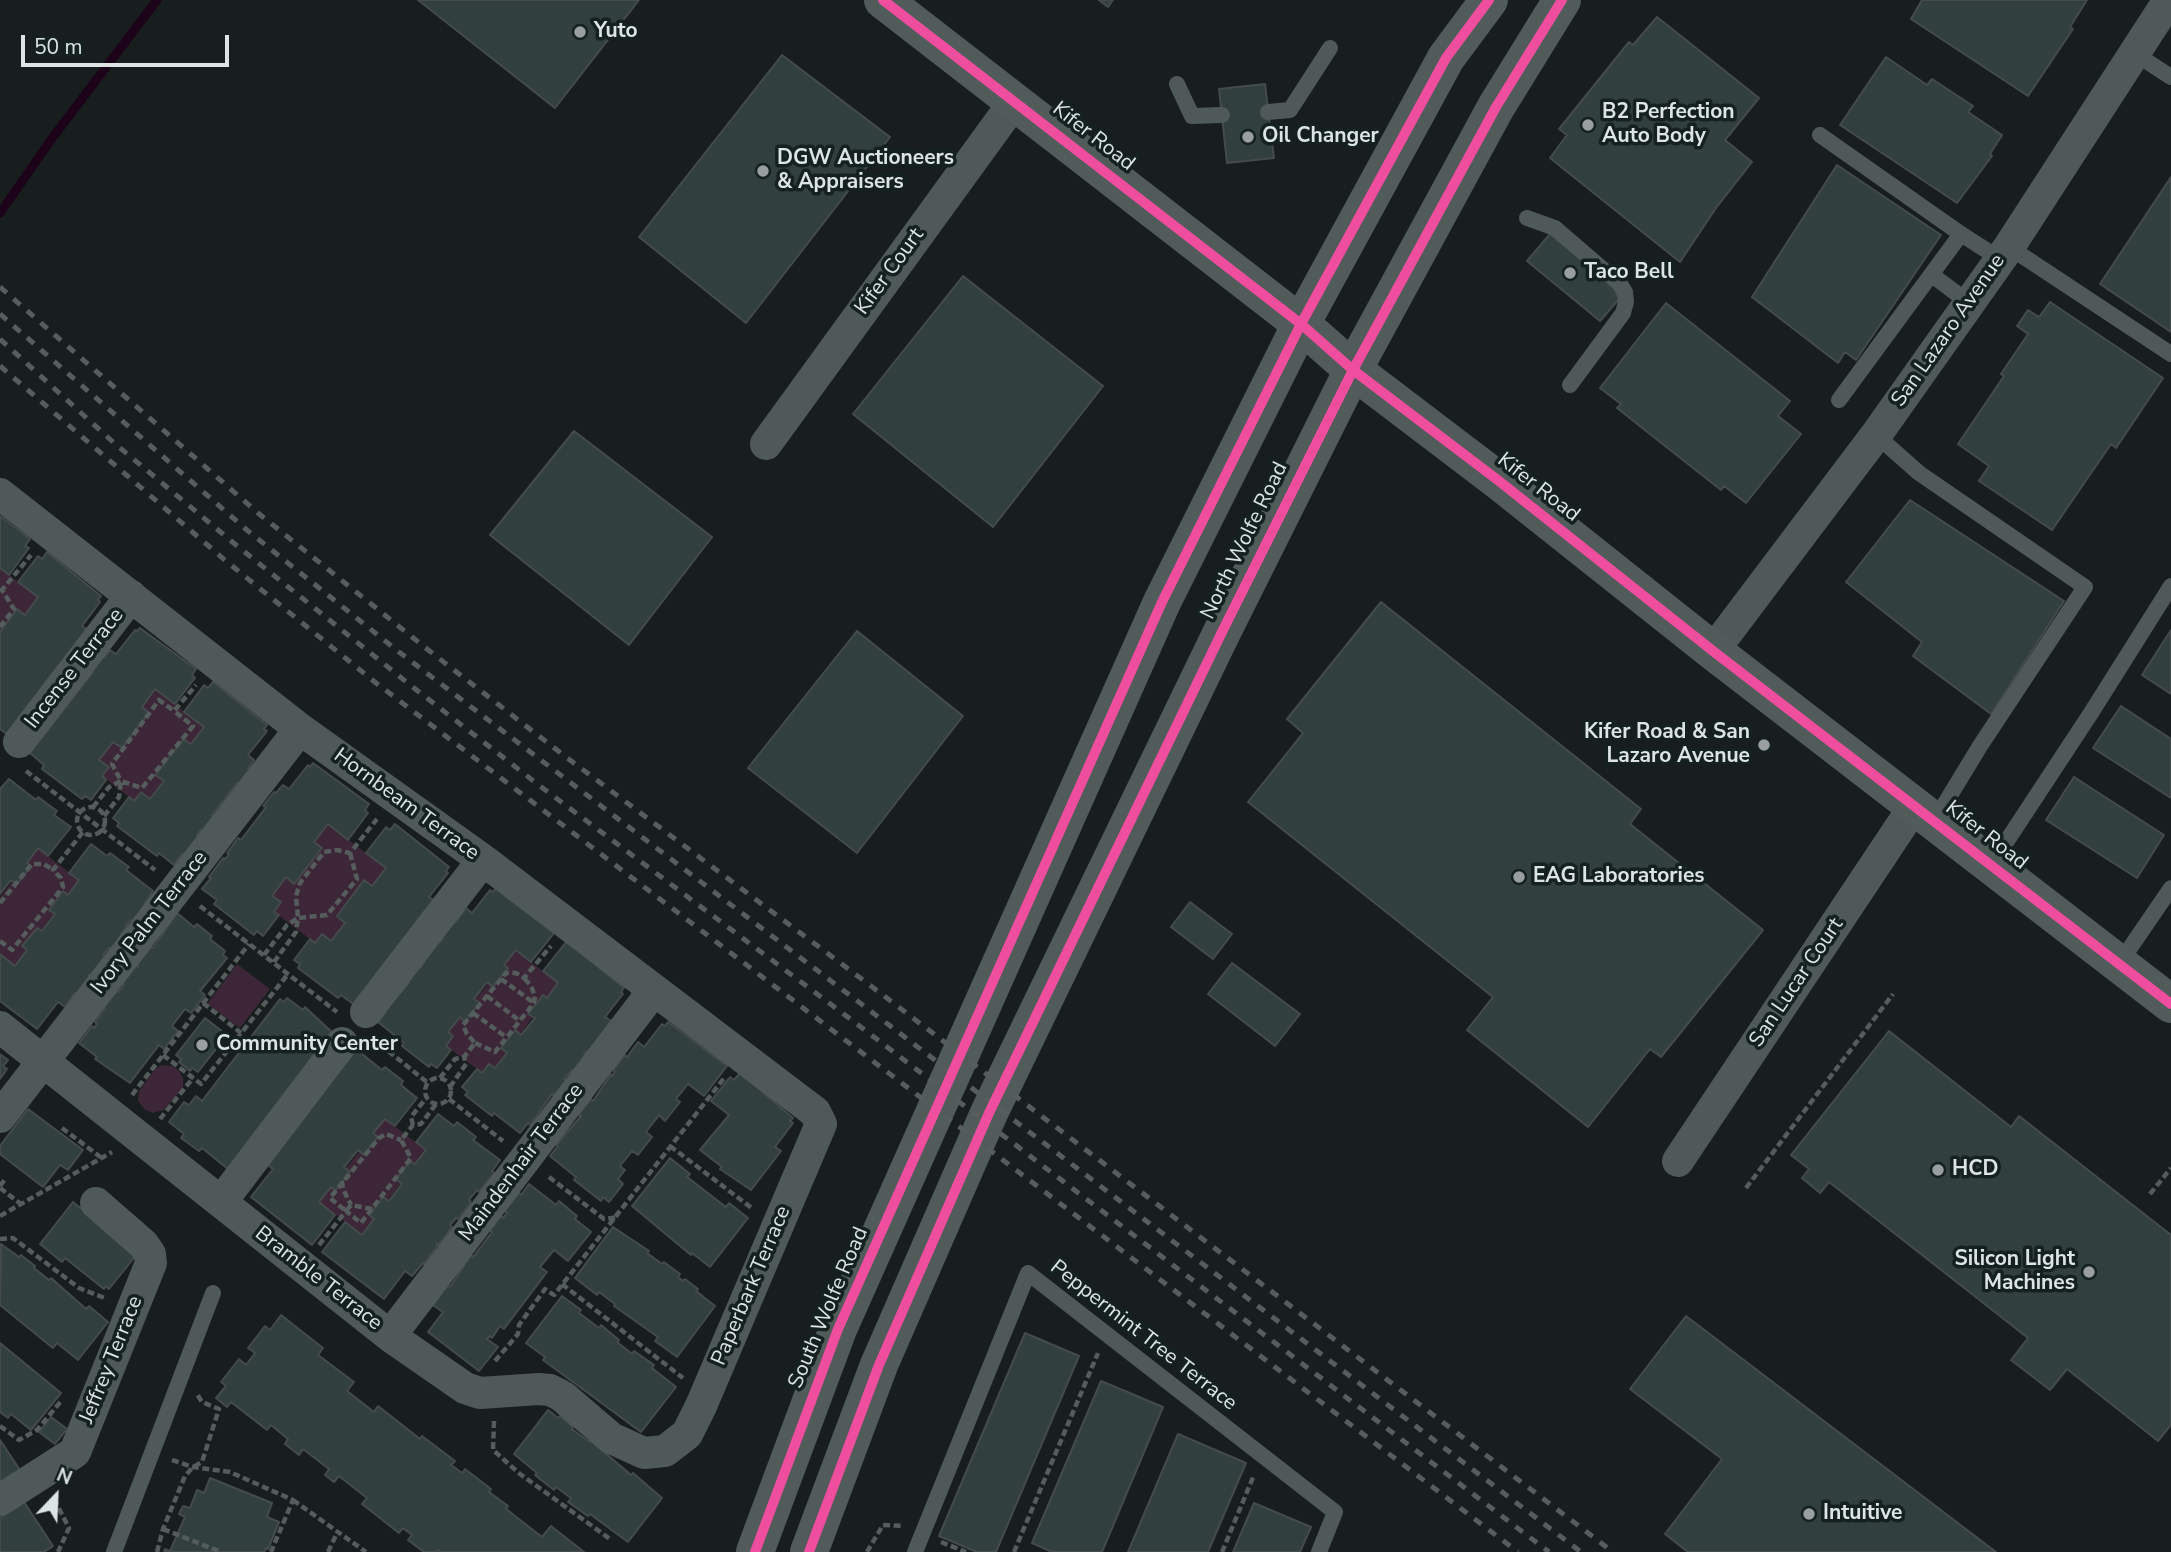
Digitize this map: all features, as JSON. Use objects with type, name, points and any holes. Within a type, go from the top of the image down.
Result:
[{"type":"main road","name":"Kifer Road","points":[[884,0],[1301,324],[1353,370],[1499,481],[1713,651],[2171,1004]]},
{"type":"main road","points":[[1301,324],[1446,58],[1489,0]]},
{"type":"main road","name":"North Wolfe Road","points":[[809,1552],[879,1365],[989,1113],[1222,632],[1353,370],[1496,107],[1562,0]]},
{"type":"main road","name":"South Wolfe Road","points":[[755,1552],[838,1329],[1162,602],[1301,324]]},
{"type":"street","name":"San Lazaro Avenue","points":[[1713,651],[1876,435],[2004,253],[2169,0]]},
{"type":"street","name":"Kifer Court","points":[[766,444],[1015,101]]},
{"type":"street","name":"Hornbeam Terrace","points":[[0,494],[300,729],[483,860],[815,1111]]},
{"type":"street","name":"Incense Terrace","points":[[18,754],[131,596]]},
{"type":"street","name":"Ivory Palm Terrace","points":[[0,1118],[300,729]]},
{"type":"street","name":"San Lucar Court","points":[[1678,1161],[1925,813]]},
{"type":"street","points":[[221,1202],[483,860]]},
{"type":"street","name":"Maindenhair Terrace","points":[[390,1336],[654,990]]},
{"type":"street","name":"Bramble Terrace","points":[[0,1027],[390,1336],[465,1388],[505,1400],[539,1389],[550,1390],[562,1396],[611,1438],[643,1453],[665,1451]]},
{"type":"street","name":"Paperbark Terrace","points":[[665,1451],[687,1434],[713,1378],[821,1124],[815,1111]]},
{"type":"street","name":"Jeffrey Terrace","points":[[0,1500],[75,1452],[151,1264],[150,1254],[143,1244],[96,1203]]},
{"type":"lane","points":[[1268,112],[1290,110],[1330,48]]},
{"type":"lane","points":[[2134,53],[2171,77]]},
{"type":"lane","points":[[1177,84],[1192,116],[1222,115]]},
{"type":"lane","points":[[1820,135],[1961,234],[2004,253],[2171,354]]},
{"type":"lane","points":[[1527,218],[1555,228],[1613,277],[1625,292],[1623,313],[1570,385]]},
{"type":"lane","points":[[1839,400],[1961,234]]},
{"type":"lane","points":[[1932,275],[1968,302]]},
{"type":"lane","points":[[1876,435],[1919,473],[2085,587],[1980,746],[1925,813]]},
{"type":"lane","points":[[1991,865],[2169,595]]},
{"type":"lane","points":[[2119,964],[2171,888]]},
{"type":"lane","name":"Peppermint Tree Terrace","points":[[915,1552],[1028,1273],[1335,1512],[1319,1552]]},
{"type":"lane","points":[[114,1552],[213,1293]]},
{"type":"path","points":[[0,627],[14,609],[1,590],[50,533]]},
{"type":"path","points":[[174,711],[215,662]]},
{"type":"path","points":[[93,807],[104,816],[105,823],[102,830],[95,835],[83,832],[78,825],[80,813],[93,807],[108,788],[121,781],[142,788],[194,726],[159,700],[112,764],[121,781],[119,797],[104,816]]},
{"type":"path","points":[[18,754],[80,813],[428,1083]]},
{"type":"path","points":[[349,853],[395,797]]},
{"type":"path","points":[[53,870],[83,832]]},
{"type":"path","points":[[274,962],[296,932],[296,896],[300,883],[324,852],[337,850],[349,853]]},
{"type":"path","points":[[264,955],[287,925],[298,918],[327,915],[357,879],[349,853]]},
{"type":"path","points":[[0,903],[32,864],[44,864],[61,878],[63,887],[12,950],[0,941]]},
{"type":"path","points":[[524,978],[568,925]]},
{"type":"path","points":[[130,1130],[128,1100],[249,944]]},
{"type":"path","points":[[506,973],[516,974],[531,986],[535,996],[534,1003],[495,1052],[475,1043],[463,1025],[501,979],[506,973]]},
{"type":"path","points":[[163,1055],[201,1084],[288,974]]},
{"type":"path","points":[[501,979],[534,1003]]},
{"type":"path","points":[[1746,1188],[1893,994]]},
{"type":"path","points":[[487,996],[520,1021]]},
{"type":"path","points":[[203,1003],[241,1033]]},
{"type":"path","points":[[473,1013],[507,1037]]},
{"type":"path","points":[[436,1104],[427,1097],[425,1090],[428,1083],[440,1078],[455,1059],[464,1057],[475,1043]]},
{"type":"path","points":[[610,1539],[520,1474],[493,1450],[492,1431],[505,1400],[508,1372],[495,1362],[518,1334],[519,1325],[545,1290],[554,1295],[742,1056]]},
{"type":"path","points":[[401,1140],[413,1125],[421,1124],[436,1104],[449,1099],[450,1087],[466,1064],[464,1057]]},
{"type":"path","points":[[0,1216],[103,1159],[130,1130],[158,1122],[193,1078]]},
{"type":"path","points":[[440,1078],[450,1087]]},
{"type":"path","points":[[413,1125],[411,1117],[427,1097]]},
{"type":"path","points":[[62,1128],[103,1159]]},
{"type":"path","points":[[386,1134],[401,1140],[411,1157],[361,1223],[330,1198],[379,1138],[386,1134]]},
{"type":"path","points":[[670,1146],[777,1227]]},
{"type":"path","points":[[2150,1194],[2171,1167]]},
{"type":"path","points":[[6,1178],[0,1187],[21,1204]]},
{"type":"path","points":[[342,1181],[351,1205]]},
{"type":"path","points":[[351,1205],[372,1209]]},
{"type":"path","points":[[302,1266],[351,1205]]},
{"type":"path","points":[[0,1239],[13,1238],[79,1287],[118,1303]]},
{"type":"path","points":[[562,1284],[688,1382],[713,1378]]},
{"type":"path","points":[[1014,1552],[1106,1334]]},
{"type":"path","points":[[157,1552],[163,1529],[185,1476],[202,1462],[219,1409],[202,1402],[196,1396],[200,1386]]},
{"type":"path","points":[[152,1454],[193,1467],[230,1472],[293,1500],[366,1552]]},
{"type":"path","points":[[1222,1552],[1262,1456]]},
{"type":"path","points":[[271,1552],[293,1500]]},
{"type":"path","points":[[58,1552],[69,1528],[63,1513]]},
{"type":"path","points":[[867,1552],[883,1525],[901,1524],[922,1534]]},
{"type":"path","points":[[163,1529],[221,1552]]},
{"type":"path","points":[[327,1552],[338,1531]]},
{"type":"shaded area","points":[[0,568],[38,597],[0,648]]},
{"type":"shaded area","points":[[155,689],[204,727],[150,799],[141,792],[134,801],[102,776],[108,767],[99,760]]},
{"type":"shaded area","points":[[328,824],[386,868],[331,941],[322,934],[315,943],[274,912],[281,902],[272,896]]},
{"type":"shaded area","points":[[38,848],[79,880],[15,966],[0,954],[0,897]]},
{"type":"shaded area","points":[[516,950],[558,983],[495,1068],[489,1064],[482,1073],[446,1046],[453,1036],[448,1032]]},
{"type":"shaded area","points":[[237,964],[270,989],[240,1028],[207,1004]]},
{"type":"shaded area","points":[[162,1065],[173,1066],[179,1071],[183,1078],[183,1088],[164,1110],[152,1113],[144,1109],[138,1101],[139,1091],[156,1068]]},
{"type":"shaded area","points":[[385,1119],[426,1150],[362,1235],[319,1202]]},
{"type":"building","points":[[418,0],[639,0],[555,108]]},
{"type":"building","points":[[1099,0],[1113,0],[1108,7]]},
{"type":"building","points":[[1922,0],[2087,0],[2070,27],[2073,29],[2028,96],[1911,19]]},
{"type":"building","points":[[1657,17],[1759,98],[1725,140],[1752,162],[1716,208],[1680,262],[1550,158],[1567,135],[1559,129],[1629,42],[1633,45]]},
{"type":"building","points":[[782,55],[890,137],[746,323],[639,237]]},
{"type":"building","points":[[1886,57],[1927,85],[1932,79],[1973,106],[1968,112],[2002,135],[1990,154],[1992,156],[1957,203],[1840,125]]},
{"type":"building","name":"Oil Changer","points":[[1265,84],[1274,158],[1227,163],[1219,89]]},
{"type":"building","points":[[1837,165],[1941,235],[1856,360],[1845,352],[1838,363],[1752,297]]},
{"type":"building","points":[[2171,177],[2171,332],[2100,284]]},
{"type":"building","name":"Taco Bell","points":[[1550,234],[1613,286],[1619,299],[1600,321],[1527,261]]},
{"type":"building","points":[[963,276],[1103,386],[993,527],[853,414]]},
{"type":"building","points":[[2050,302],[2163,378],[2116,448],[2111,444],[2052,530],[1979,481],[1989,466],[1958,444],[2004,376],[2001,374],[2028,334],[2017,326],[2028,310],[2039,317]]},
{"type":"building","points":[[1666,303],[1790,401],[1778,416],[1801,434],[1746,503],[1724,486],[1721,490],[1617,408],[1621,404],[1600,388]]},
{"type":"building","points":[[574,431],[712,537],[629,645],[490,535]]},
{"type":"building","points":[[1910,500],[2064,601],[1991,714],[1913,656],[1922,642],[1846,582]]},
{"type":"building","points":[[0,516],[30,539],[25,546],[29,548],[9,575],[0,568]]},
{"type":"building","points":[[47,552],[101,596],[98,600],[100,602],[82,626],[88,630],[8,735],[0,729],[0,632],[17,609],[25,615],[38,597],[18,582],[38,556],[42,559]]},
{"type":"building","name":"EAG Laboratories","points":[[1381,602],[1641,809],[1630,824],[1763,930],[1661,1057],[1650,1049],[1588,1127],[1467,1030],[1493,997],[1248,802],[1303,733],[1287,719]]},
{"type":"building","points":[[140,628],[196,669],[192,675],[195,678],[175,704],[155,689],[142,707],[149,713],[122,748],[113,742],[99,760],[109,767],[102,776],[106,780],[91,800],[85,796],[82,799],[42,769],[44,765],[30,753],[93,672],[91,670],[101,656],[104,658],[110,650],[116,654],[135,630]]},
{"type":"building","points":[[2171,630],[2171,694],[2142,675]]},
{"type":"building","points":[[857,631],[963,716],[857,853],[748,768]]},
{"type":"building","points":[[213,682],[267,725],[264,729],[267,731],[248,755],[254,760],[248,769],[250,770],[212,815],[214,817],[197,835],[199,837],[185,855],[182,854],[174,865],[159,853],[157,856],[117,826],[119,823],[113,818],[129,797],[134,801],[141,792],[150,799],[164,781],[155,775],[183,739],[191,744],[204,727],[184,712],[204,685],[208,688]]},
{"type":"building","points":[[2121,706],[2171,739],[2171,798],[2093,748]]},
{"type":"building","points":[[313,763],[369,804],[365,810],[368,813],[348,840],[328,824],[314,842],[322,848],[294,884],[286,877],[272,896],[281,902],[274,912],[279,915],[263,936],[257,931],[254,935],[214,904],[217,900],[202,889],[238,838],[241,840],[266,807],[263,806],[274,792],[283,785],[289,789],[308,765],[310,767]]},
{"type":"building","points":[[2074,777],[2164,835],[2137,878],[2046,820]]},
{"type":"building","points":[[9,779],[36,800],[38,797],[57,811],[54,815],[71,827],[48,856],[38,848],[27,863],[31,866],[17,884],[11,880],[0,894],[0,789]]},
{"type":"building","points":[[395,824],[449,867],[446,871],[448,873],[429,897],[436,902],[356,1006],[341,995],[338,998],[298,968],[300,964],[294,960],[310,939],[315,943],[322,934],[331,941],[345,923],[337,916],[364,880],[372,886],[386,868],[366,853],[386,827],[390,830]]},
{"type":"building","points":[[91,844],[107,856],[110,853],[129,867],[126,870],[153,891],[112,949],[109,948],[103,955],[106,957],[92,975],[88,975],[91,977],[77,994],[75,993],[65,1007],[58,1002],[37,1029],[0,1001],[0,954],[15,966],[27,950],[22,946],[37,928],[42,931],[55,914],[49,910],[63,891],[68,895],[79,880],[69,873]]},
{"type":"building","points":[[496,888],[555,932],[531,962],[516,950],[504,965],[508,968],[493,987],[487,982],[474,999],[480,1003],[465,1022],[460,1017],[448,1032],[453,1036],[446,1046],[451,1050],[437,1068],[431,1064],[429,1067],[402,1046],[404,1043],[378,1022],[386,1012],[384,1011],[409,983],[406,981],[421,967],[438,940],[440,942],[443,938],[441,937],[453,921],[455,923],[466,908],[472,913],[490,890],[493,892]]},
{"type":"building","points":[[1190,902],[1232,934],[1213,959],[1171,927]]},
{"type":"building","points":[[177,913],[194,927],[197,924],[212,936],[210,939],[225,951],[223,955],[227,958],[200,991],[205,995],[191,1013],[185,1009],[172,1026],[178,1031],[164,1049],[159,1045],[130,1083],[95,1059],[97,1057],[79,1043],[92,1026],[94,1028],[97,1024],[95,1022],[105,1009],[103,1007],[124,985],[122,983],[136,965],[138,967],[138,963],[151,947],[153,948]]},
{"type":"building","points":[[567,941],[624,988],[621,992],[623,994],[605,1017],[611,1021],[589,1052],[584,1054],[586,1056],[564,1079],[567,1081],[554,1096],[552,1094],[530,1125],[528,1123],[520,1133],[465,1095],[468,1092],[462,1087],[477,1069],[482,1073],[489,1064],[495,1068],[507,1053],[501,1048],[515,1030],[521,1035],[535,1018],[528,1014],[543,995],[547,998],[558,983],[543,971]]},
{"type":"building","points":[[1232,963],[1300,1014],[1275,1046],[1208,994]]},
{"type":"building","points":[[287,998],[303,1010],[305,1007],[335,1035],[228,1169],[202,1148],[199,1151],[181,1138],[184,1134],[169,1122],[184,1102],[189,1105],[196,1096],[202,1101],[280,999],[284,1002]]},
{"type":"building","name":"Community Center","points":[[205,1018],[227,1035],[198,1072],[192,1068],[190,1071],[179,1062],[181,1059],[176,1055]]},
{"type":"building","points":[[668,1022],[727,1066],[704,1096],[688,1084],[676,1099],[680,1102],[665,1121],[659,1115],[646,1132],[652,1137],[638,1155],[632,1151],[620,1166],[625,1170],[618,1179],[623,1184],[609,1202],[603,1197],[601,1201],[574,1180],[576,1177],[550,1156],[581,1116],[578,1115],[591,1099],[593,1101],[615,1072],[613,1070],[625,1055],[627,1057],[638,1042],[644,1047],[662,1024],[665,1026]]},
{"type":"building","points":[[1889,1031],[2011,1127],[2019,1116],[2171,1235],[2171,1425],[2158,1441],[2067,1369],[2050,1390],[2011,1360],[2028,1338],[1829,1182],[1820,1193],[1802,1178],[1809,1169],[1791,1155]]},
{"type":"building","points":[[356,1049],[382,1070],[385,1067],[403,1081],[401,1085],[417,1098],[395,1126],[385,1119],[373,1133],[378,1137],[364,1155],[358,1150],[344,1167],[350,1172],[336,1190],[331,1187],[319,1202],[335,1215],[312,1245],[251,1197],[273,1169],[266,1164]]},
{"type":"building","points":[[0,1054],[8,1060],[3,1066],[7,1069],[0,1079]]},
{"type":"building","points":[[740,1073],[793,1118],[790,1121],[793,1123],[775,1147],[781,1151],[751,1190],[720,1169],[722,1167],[700,1150],[729,1115],[711,1101],[730,1077],[734,1080]]},
{"type":"building","points":[[28,1109],[83,1150],[68,1170],[60,1165],[43,1187],[0,1154],[0,1146]]},
{"type":"building","points":[[438,1114],[454,1126],[457,1122],[476,1137],[473,1140],[500,1160],[492,1171],[494,1173],[469,1200],[471,1202],[450,1225],[452,1227],[439,1245],[437,1243],[424,1264],[412,1276],[405,1271],[384,1299],[322,1252],[345,1222],[362,1235],[374,1219],[369,1215],[383,1197],[389,1201],[402,1184],[396,1179],[410,1161],[415,1164],[426,1150],[416,1142]]},
{"type":"building","points":[[670,1158],[690,1174],[687,1177],[726,1207],[729,1203],[748,1218],[710,1267],[692,1253],[691,1255],[632,1206]]},
{"type":"building","points":[[529,1184],[556,1205],[559,1201],[591,1232],[568,1261],[554,1250],[540,1267],[547,1272],[504,1329],[500,1326],[492,1338],[490,1336],[487,1339],[498,1347],[479,1371],[428,1332],[443,1312],[433,1305],[447,1285],[450,1287],[471,1255],[473,1257],[501,1216],[503,1218],[507,1213],[505,1211],[519,1193],[521,1195]]},
{"type":"building","points":[[73,1202],[137,1254],[109,1289],[106,1286],[104,1289],[65,1258],[62,1262],[40,1244]]},
{"type":"building","points":[[613,1227],[649,1251],[647,1253],[662,1264],[664,1262],[680,1274],[678,1277],[698,1289],[696,1291],[715,1306],[677,1357],[655,1341],[658,1337],[599,1292],[597,1295],[575,1278]]},
{"type":"building","points":[[1,1244],[19,1257],[21,1255],[86,1309],[89,1306],[108,1322],[78,1360],[57,1343],[53,1348],[0,1305]]},
{"type":"building","points":[[562,1296],[599,1328],[601,1325],[632,1354],[634,1351],[654,1365],[652,1368],[676,1387],[641,1432],[543,1360],[545,1357],[526,1343]]},
{"type":"building","points":[[281,1315],[323,1348],[318,1355],[354,1382],[347,1391],[374,1412],[378,1406],[420,1439],[422,1436],[455,1461],[451,1465],[462,1473],[465,1469],[491,1489],[489,1492],[508,1506],[506,1509],[542,1537],[551,1526],[584,1552],[424,1552],[408,1540],[412,1535],[403,1528],[399,1533],[362,1504],[367,1498],[339,1476],[334,1482],[325,1475],[329,1469],[303,1449],[299,1455],[285,1444],[288,1439],[271,1425],[267,1430],[231,1402],[227,1407],[216,1398],[226,1386],[221,1382],[239,1359],[246,1365],[255,1353],[248,1348],[265,1326],[270,1330]]},
{"type":"building","points":[[1686,1316],[1996,1552],[1688,1552],[1665,1534],[1722,1459],[1630,1389]]},
{"type":"building","points":[[1025,1333],[1079,1356],[996,1552],[977,1552],[939,1536]]},
{"type":"building","points":[[0,1343],[61,1393],[31,1430],[11,1414],[8,1418],[0,1412]]},
{"type":"building","points":[[1101,1381],[1163,1407],[1102,1552],[1052,1552],[1032,1543]]},
{"type":"building","points":[[548,1410],[558,1418],[560,1416],[572,1429],[590,1440],[662,1498],[628,1542],[590,1514],[588,1516],[568,1502],[571,1498],[556,1487],[554,1490],[514,1454]]},
{"type":"building","points":[[51,1417],[67,1429],[55,1444],[39,1432]]},
{"type":"building","points":[[1178,1434],[1246,1463],[1208,1552],[1128,1552]]},
{"type":"building","points":[[0,1440],[20,1470],[0,1483]]},
{"type":"building","points":[[210,1478],[272,1503],[267,1517],[279,1522],[268,1549],[264,1552],[164,1552],[165,1549],[170,1551],[185,1517],[179,1514],[183,1506],[190,1508],[197,1490],[204,1493]]},
{"type":"building","points":[[24,1502],[53,1546],[44,1552],[0,1552],[0,1518]]},
{"type":"building","points":[[1254,1503],[1311,1527],[1300,1552],[1233,1552]]},
{"type":"waterway","points":[[0,213],[53,137],[157,0]]},
{"type":"railway","points":[[0,287],[258,513],[427,649],[1613,1552]]},
{"type":"railway","points":[[0,314],[248,531],[399,652],[1581,1552]]},
{"type":"railway","points":[[0,339],[113,442],[414,688],[1549,1552]]},
{"type":"railway","points":[[0,366],[226,561],[376,683],[1518,1552]]},
{"type":"cycle path","points":[[883,0],[1301,324],[1353,370],[1499,481],[1713,651],[2171,1004]]},
{"type":"cycle path","points":[[755,1552],[838,1329],[1162,602],[1301,324],[1446,58],[1489,0]]},
{"type":"cycle path","points":[[809,1552],[879,1365],[989,1113],[1222,632],[1353,370],[1496,107],[1562,0]]},
{"type":"place","name":"Yuto","points":[[580,32]]},
{"type":"place","name":"B2 Perfection Auto Body","points":[[1588,125]]},
{"type":"place","name":"Oil Changer","points":[[1248,137]]},
{"type":"place","name":"DGW Auctioneers & Appraisers","points":[[763,171]]},
{"type":"place","name":"Taco Bell","points":[[1570,273]]},
{"type":"place","name":"Kifer Road & San Lazaro Avenue","points":[[1764,745]]},
{"type":"place","name":"EAG Laboratories","points":[[1519,877]]},
{"type":"place","name":"Community Center","points":[[202,1045]]},
{"type":"place","name":"HCD","points":[[1938,1170]]},
{"type":"place","name":"Silicon Light Machines","points":[[2089,1272]]},
{"type":"place","name":"Intuitive","points":[[1809,1514]]}]
